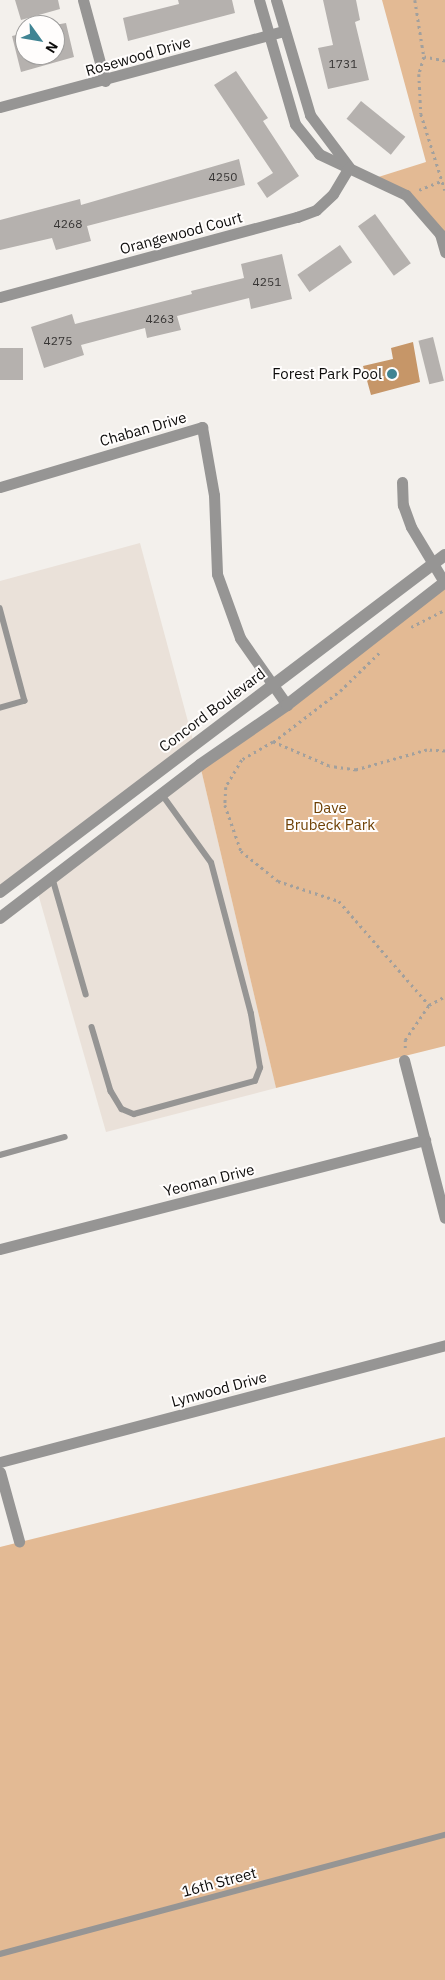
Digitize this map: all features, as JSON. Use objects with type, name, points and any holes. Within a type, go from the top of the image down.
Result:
[{"type":"street","points":[[84,0],[105,81]]},
{"type":"street","points":[[258,0],[295,124],[319,154],[406,195],[440,234],[445,252]]},
{"type":"street","points":[[276,0],[310,115],[349,168]]},
{"type":"street","name":"Rosewood Drive","points":[[0,107],[105,81],[284,30]]},
{"type":"street","name":"Orangewood Court","points":[[0,297],[297,217],[316,210],[332,194],[349,168]]},
{"type":"street","name":"Chaban Drive","points":[[0,487],[202,427],[214,495],[217,574],[240,638],[270,685]]},
{"type":"street","points":[[0,918],[162,795],[287,705],[445,582],[411,527],[403,505],[402,482]]},
{"type":"street","name":"Concord Boulevard","points":[[0,892],[270,685],[445,555]]},
{"type":"street","points":[[270,685],[287,705]]},
{"type":"street","points":[[404,1060],[445,1218]]},
{"type":"street","name":"Yeoman Drive","points":[[0,1249],[425,1140]]},
{"type":"street","name":"Lynwood Drive","points":[[0,1462],[445,1345]]},
{"type":"street","points":[[0,1472],[19,1541]]},
{"type":"lane","points":[[0,608],[25,701],[0,708]]},
{"type":"lane","points":[[92,1027],[111,1091],[122,1109],[134,1114],[255,1081],[260,1068],[251,1014],[211,863],[162,795]]},
{"type":"lane","points":[[53,879],[86,994]]},
{"type":"lane","points":[[0,1156],[65,1137]]},
{"type":"lane","name":"16th Street","points":[[0,1954],[445,1835]]},
{"type":"path","points":[[415,0],[424,58],[419,74],[421,114],[445,190]]},
{"type":"path","points":[[424,58],[445,61]]},
{"type":"path","points":[[406,195],[442,181]]},
{"type":"path","points":[[410,628],[445,610]]},
{"type":"path","points":[[388,644],[340,691],[273,742],[242,760],[226,787],[225,805],[241,851],[278,882],[340,901],[429,1005]]},
{"type":"path","points":[[273,742],[329,766],[356,770],[427,750],[445,751]]},
{"type":"path","points":[[404,1060],[405,1040],[429,1005],[445,996]]},
{"type":"shaded area","name":"Forest Park Pool","points":[[413,342],[420,382],[371,395],[363,366],[393,359],[391,348]]},
{"type":"shaded area","points":[[140,543],[194,744],[0,892],[0,581]]},
{"type":"shaded area","points":[[200,765],[276,1088],[106,1132],[37,890]]},
{"type":"green space","points":[[382,0],[445,0],[445,252],[440,234],[409,199],[372,179],[426,162]]},
{"type":"green space","name":"Dave Brubeck Park","points":[[445,582],[445,1046],[276,1088],[200,765]]},
{"type":"green space","points":[[445,1437],[445,1980],[0,1980],[0,1547]]},
{"type":"building","points":[[15,0],[58,0],[60,9],[39,15],[20,15]]},
{"type":"building","points":[[178,0],[232,0],[235,13],[128,41],[123,18],[179,4]]},
{"type":"building","points":[[323,0],[356,0],[360,20],[355,22],[369,80],[328,89],[318,48],[333,45]]},
{"type":"building","points":[[65,23],[74,57],[65,60]]},
{"type":"building","points":[[15,35],[15,48],[12,36]]},
{"type":"building","points":[[19,65],[46,65],[21,72]]},
{"type":"building","points":[[236,71],[268,118],[263,121],[299,176],[267,198],[257,183],[273,173],[214,85]]},
{"type":"building","points":[[361,101],[405,137],[391,155],[347,119]]},
{"type":"building","points":[[239,159],[245,185],[87,226],[91,241],[56,250],[52,238],[0,250],[0,220],[80,199],[81,205]]},
{"type":"building","points":[[375,214],[411,263],[394,276],[358,226]]},
{"type":"building","points":[[340,245],[352,262],[309,292],[297,275]]},
{"type":"building","points":[[282,254],[292,299],[251,309],[249,298],[177,316],[181,330],[147,338],[145,328],[81,345],[84,355],[44,368],[31,327],[72,314],[75,324],[192,294],[191,291],[244,278],[241,264]]},
{"type":"building","points":[[433,337],[444,381],[429,384],[418,341]]},
{"type":"building","points":[[0,348],[23,348],[23,380],[0,380]]},
{"type":"place","name":"Forest Park Pool","points":[[392,374]]}]
